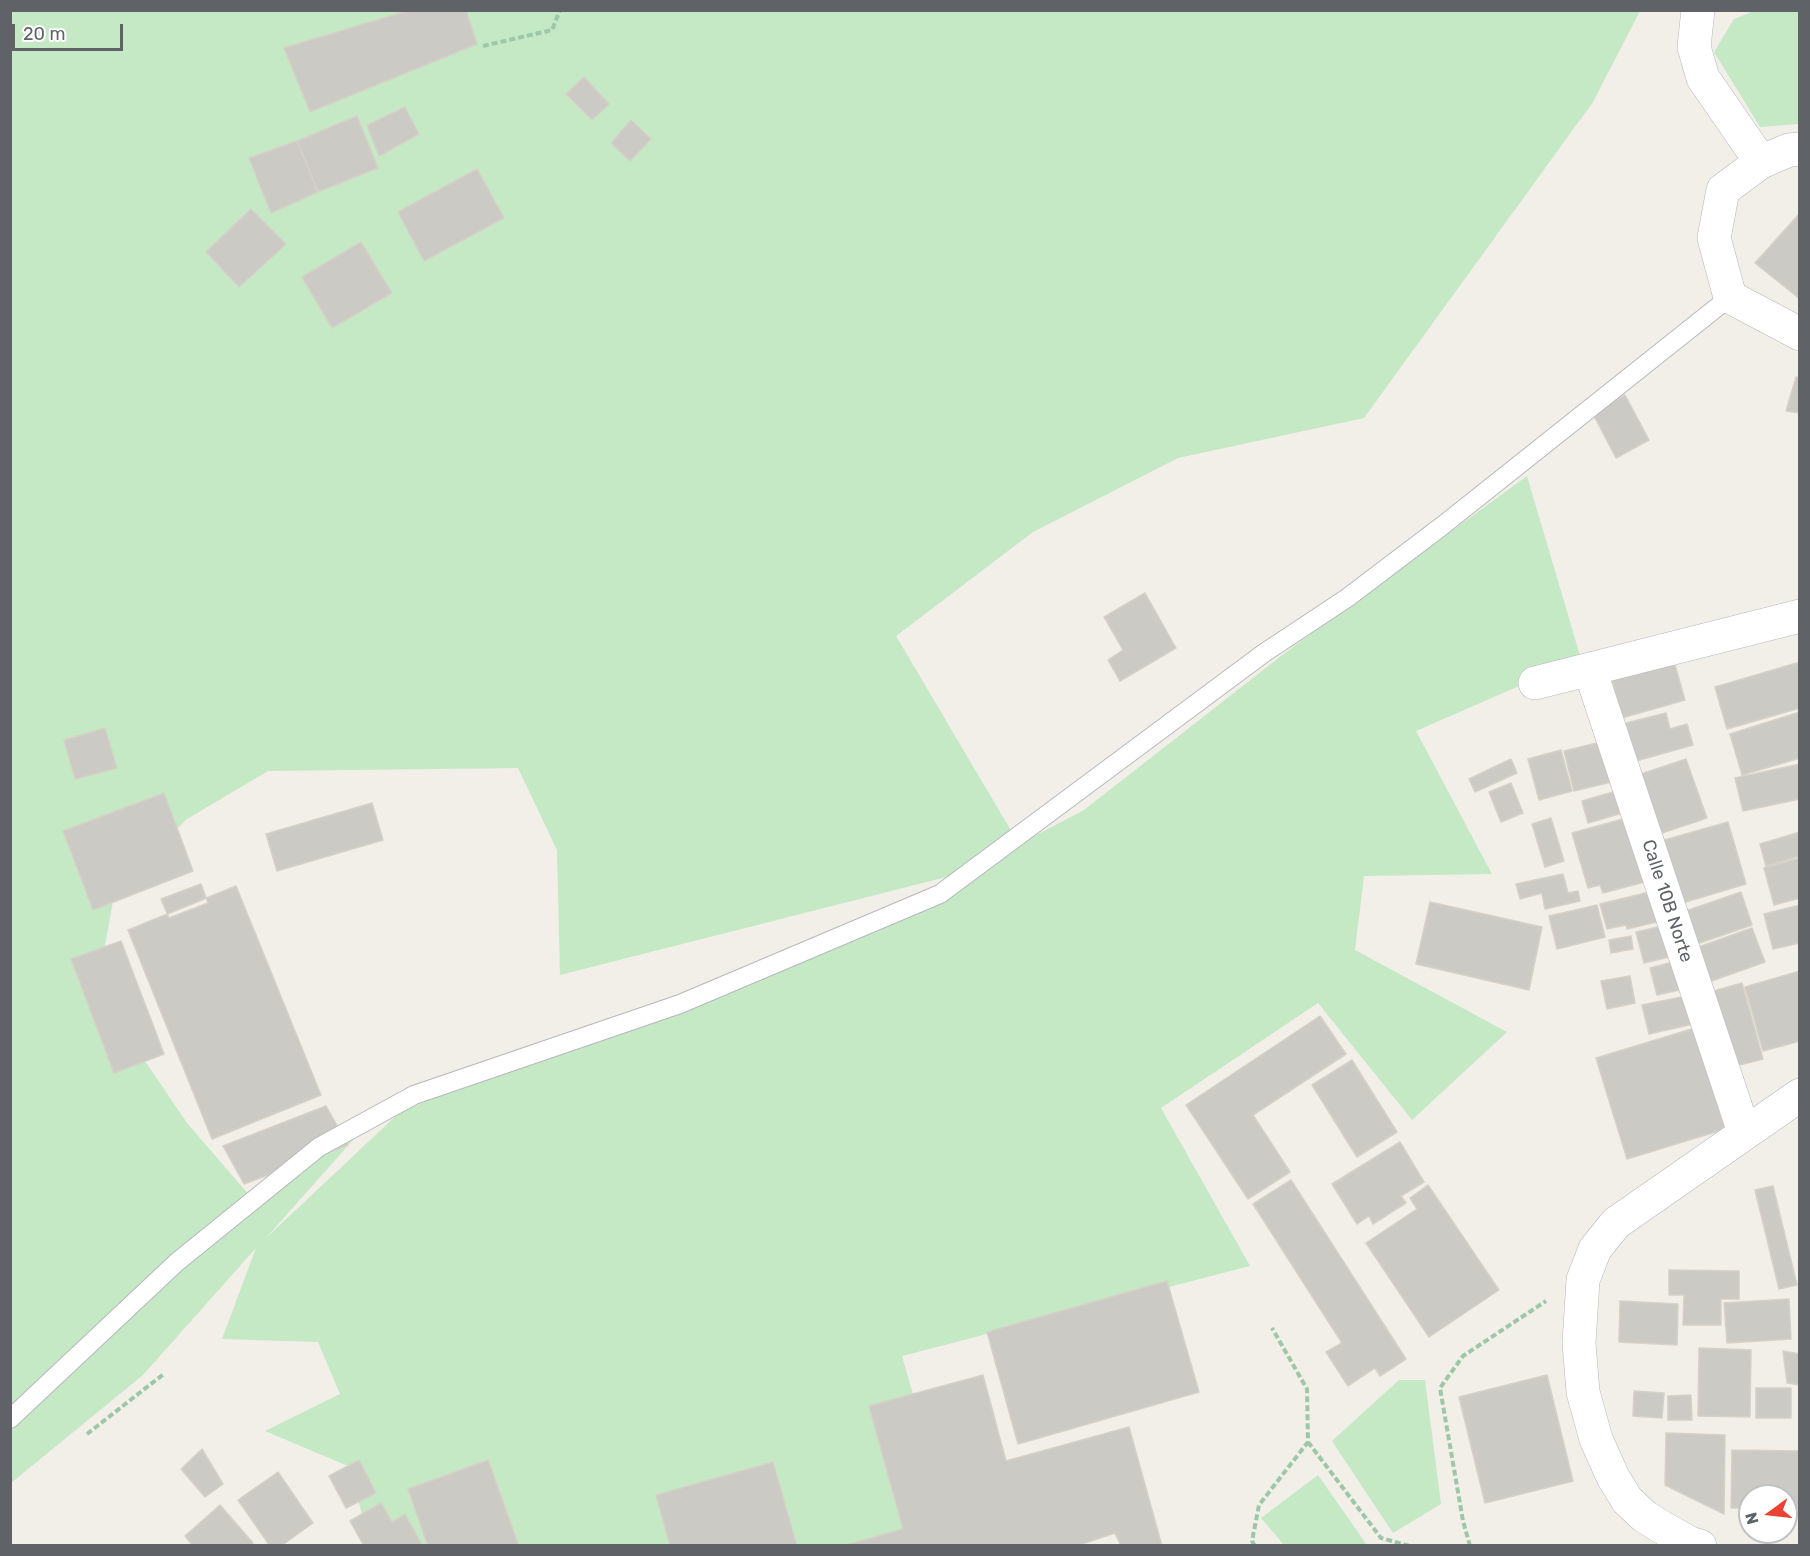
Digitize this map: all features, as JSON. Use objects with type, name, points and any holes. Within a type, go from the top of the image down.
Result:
[{"type":"street","points":[[1698,10],[1694,47],[1703,78],[1761,162]]},
{"type":"street","points":[[1800,149],[1789,150],[1761,162],[1723,190],[1714,237],[1730,297],[1800,334]]},
{"type":"street","points":[[1535,683],[1800,616]]},
{"type":"street","name":"Calle 10B Norte","points":[[1590,670],[1744,1132]]},
{"type":"street","points":[[1700,1545],[1690,1543],[1644,1516],[1627,1500],[1613,1478],[1596,1439],[1583,1392],[1579,1343],[1583,1280],[1595,1249],[1616,1223],[1800,1095]]},
{"type":"lane","points":[[10,1419],[177,1262],[319,1147],[414,1095],[680,1004],[940,894],[1264,653],[1347,597],[1432,533],[1730,297]]},
{"type":"path","points":[[483,46],[552,30],[560,10]]},
{"type":"path","points":[[1470,1545],[1463,1521],[1440,1388],[1463,1356],[1550,1298]]},
{"type":"path","points":[[1272,1328],[1307,1389],[1308,1442],[1381,1538],[1410,1545]]},
{"type":"path","points":[[87,1434],[165,1373]]},
{"type":"path","points":[[1255,1545],[1252,1541],[1258,1505],[1308,1442]]},
{"type":"green space","points":[[1757,10],[1799,11],[1799,124],[1760,127],[1714,52],[1734,19]]},
{"type":"green space","points":[[10,11],[1640,11],[1593,102],[1364,418],[1178,458],[1033,532],[896,636],[1019,844],[1084,810],[1294,646],[1527,476],[1581,659],[1416,731],[1492,874],[1364,876],[1355,950],[1507,1032],[1412,1120],[1318,1003],[1161,1108],[1250,1266],[902,1356],[956,1545],[371,1545],[348,1466],[265,1431],[340,1394],[318,1342],[222,1339],[256,1248],[143,1375],[11,1483]],"holes":[[[518,768],[557,850],[560,975],[966,872],[907,904],[400,1112],[265,1239],[385,1104],[256,1203],[187,1123],[97,990],[115,890],[187,819],[268,771]]]},
{"type":"green space","points":[[1399,1380],[1425,1380],[1441,1504],[1393,1533],[1332,1441]]},
{"type":"green space","points":[[1318,1475],[1367,1545],[1284,1545],[1261,1518]]},
{"type":"building","points":[[410,10],[466,10],[477,44],[310,112],[284,48]]},
{"type":"building","points":[[584,77],[609,104],[592,120],[566,94]]},
{"type":"building","points":[[405,107],[419,134],[379,156],[367,125]]},
{"type":"building","points":[[357,116],[378,168],[318,192],[297,141]]},
{"type":"building","points":[[631,120],[651,139],[630,161],[611,143]]},
{"type":"building","points":[[297,141],[318,192],[271,213],[249,158]]},
{"type":"building","points":[[477,169],[504,218],[424,261],[398,212]]},
{"type":"building","points":[[251,209],[286,244],[239,287],[206,252]]},
{"type":"building","points":[[1800,213],[1800,299],[1755,263]]},
{"type":"building","points":[[361,242],[392,293],[332,328],[302,277]]},
{"type":"building","points":[[1796,377],[1800,378],[1800,413],[1786,411]]},
{"type":"building","points":[[1625,395],[1649,440],[1616,458],[1592,412]]},
{"type":"building","points":[[1145,593],[1176,648],[1120,681],[1108,660],[1123,650],[1104,617]]},
{"type":"building","points":[[1673,658],[1685,700],[1622,718],[1611,676]]},
{"type":"building","points":[[1800,662],[1800,708],[1727,729],[1715,687]]},
{"type":"building","points":[[1800,712],[1800,758],[1742,775],[1730,734]]},
{"type":"building","points":[[1666,713],[1670,729],[1687,724],[1693,745],[1636,761],[1626,723]]},
{"type":"building","points":[[105,728],[117,768],[75,779],[64,740]]},
{"type":"building","points":[[1605,741],[1616,781],[1574,791],[1564,751]]},
{"type":"building","points":[[1561,750],[1572,791],[1539,800],[1528,759]]},
{"type":"building","points":[[1511,759],[1517,773],[1475,792],[1469,779]]},
{"type":"building","points":[[1686,759],[1707,818],[1659,834],[1638,775]]},
{"type":"building","points":[[1800,764],[1800,799],[1743,811],[1735,778]]},
{"type":"building","points":[[1511,783],[1523,813],[1501,822],[1489,792]]},
{"type":"building","points":[[1620,790],[1626,812],[1588,823],[1582,801]]},
{"type":"building","points":[[164,793],[193,871],[93,910],[63,831]]},
{"type":"building","points":[[372,803],[383,840],[277,871],[266,834]]},
{"type":"building","points":[[1630,817],[1648,881],[1603,893],[1600,885],[1588,888],[1572,833]]},
{"type":"building","points":[[1551,818],[1564,861],[1545,867],[1532,824]]},
{"type":"building","points":[[1728,822],[1746,884],[1679,904],[1661,841]]},
{"type":"building","points":[[1800,832],[1800,856],[1766,866],[1760,844]]},
{"type":"building","points":[[1800,858],[1800,898],[1774,905],[1764,868]]},
{"type":"building","points":[[1563,874],[1568,893],[1578,891],[1580,901],[1545,909],[1542,893],[1520,899],[1516,884]]},
{"type":"building","points":[[201,884],[208,903],[169,918],[161,899]]},
{"type":"building","points":[[236,886],[321,1095],[212,1139],[128,930]]},
{"type":"building","points":[[1658,890],[1665,920],[1627,929],[1626,925],[1607,929],[1600,904]]},
{"type":"building","points":[[1741,892],[1752,925],[1691,946],[1680,913]]},
{"type":"building","points":[[1430,902],[1542,927],[1529,990],[1416,964]]},
{"type":"building","points":[[1597,905],[1605,937],[1557,949],[1549,916]]},
{"type":"building","points":[[1800,905],[1800,943],[1773,949],[1764,914]]},
{"type":"building","points":[[1671,924],[1678,955],[1644,963],[1636,932]]},
{"type":"building","points":[[1752,928],[1765,962],[1706,983],[1693,949]]},
{"type":"building","points":[[1631,936],[1633,949],[1611,953],[1609,940]]},
{"type":"building","points":[[121,941],[164,1054],[114,1073],[71,959]]},
{"type":"building","points":[[1681,960],[1688,988],[1657,995],[1650,968]]},
{"type":"building","points":[[1800,971],[1800,1041],[1763,1051],[1745,987]]},
{"type":"building","points":[[1630,976],[1635,1003],[1607,1009],[1601,981]]},
{"type":"building","points":[[1742,983],[1763,1059],[1724,1069],[1703,994]]},
{"type":"building","points":[[1696,994],[1702,1022],[1649,1034],[1642,1005]]},
{"type":"building","points":[[1320,1016],[1346,1054],[1253,1115],[1290,1172],[1248,1199],[1186,1105]]},
{"type":"building","points":[[1695,1028],[1725,1129],[1627,1159],[1596,1058]]},
{"type":"building","points":[[1352,1060],[1397,1132],[1357,1157],[1312,1085]]},
{"type":"building","points":[[326,1106],[348,1145],[244,1184],[223,1146]]},
{"type":"building","points":[[1400,1142],[1424,1182],[1401,1196],[1406,1203],[1373,1224],[1369,1216],[1357,1224],[1332,1184]]},
{"type":"building","points":[[1291,1180],[1406,1359],[1380,1376],[1375,1368],[1348,1386],[1326,1352],[1342,1343],[1253,1204]]},
{"type":"building","points":[[1428,1185],[1499,1290],[1429,1337],[1366,1243],[1417,1209],[1410,1198]]},
{"type":"building","points":[[1773,1186],[1797,1285],[1779,1289],[1755,1190]]},
{"type":"building","points":[[1669,1270],[1739,1271],[1739,1299],[1721,1299],[1721,1325],[1683,1325],[1684,1295],[1669,1295]]},
{"type":"building","points":[[1167,1281],[1199,1392],[1018,1444],[987,1332]]},
{"type":"building","points":[[1789,1299],[1791,1339],[1727,1343],[1724,1303]]},
{"type":"building","points":[[1620,1301],[1678,1304],[1677,1345],[1619,1342]]},
{"type":"building","points":[[1699,1348],[1751,1350],[1750,1417],[1698,1416]]},
{"type":"building","points":[[1783,1351],[1800,1354],[1800,1385],[1787,1383]]},
{"type":"building","points":[[983,1375],[1006,1461],[1129,1427],[1162,1546],[842,1546],[903,1529],[869,1406]]},
{"type":"building","points":[[1547,1375],[1573,1481],[1485,1503],[1459,1397]]},
{"type":"building","points":[[1756,1388],[1791,1388],[1791,1418],[1756,1418]]},
{"type":"building","points":[[1634,1391],[1664,1393],[1662,1418],[1633,1416]]},
{"type":"building","points":[[1691,1395],[1692,1420],[1668,1420],[1668,1396]]},
{"type":"building","points":[[1666,1433],[1725,1435],[1724,1514],[1665,1485]]},
{"type":"building","points":[[202,1449],[223,1484],[205,1497],[181,1469]]},
{"type":"building","points":[[1732,1450],[1800,1451],[1800,1509],[1798,1509],[1798,1484],[1738,1484],[1738,1508],[1731,1508]]},
{"type":"building","points":[[359,1460],[376,1493],[346,1508],[329,1476]]},
{"type":"building","points":[[488,1460],[519,1546],[428,1546],[408,1489]]},
{"type":"building","points":[[773,1462],[797,1546],[670,1546],[656,1495]]},
{"type":"building","points":[[278,1472],[313,1523],[281,1546],[270,1546],[238,1500]]},
{"type":"building","points":[[381,1503],[392,1522],[405,1514],[422,1545],[364,1546],[350,1521]]},
{"type":"building","points":[[220,1505],[253,1543],[250,1546],[193,1546],[185,1536]]},
{"type":"building","points":[[1115,1533],[1121,1546],[1076,1546]]}]
